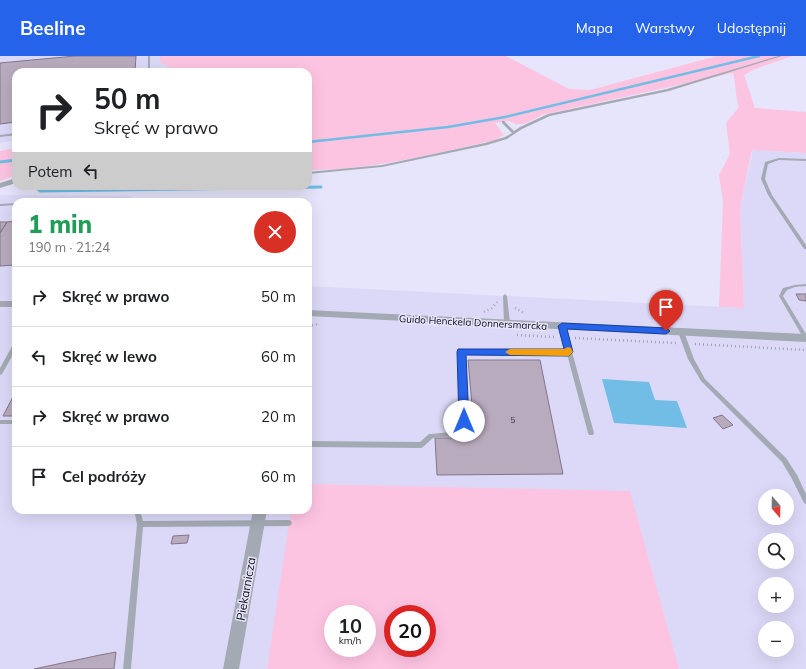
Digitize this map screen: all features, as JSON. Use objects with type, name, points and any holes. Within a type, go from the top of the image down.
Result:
[{"type":"street","points":[[0,186],[12,182]]},
{"type":"street","points":[[0,304],[12,304]]},
{"type":"street","name":"Guido Henckela Donnersmarcka","points":[[312,313],[806,338]]},
{"type":"street","name":"Piekarnicza","points":[[231,669],[259,517]]},
{"type":"lane","points":[[149,56],[149,68]]},
{"type":"lane","points":[[312,172],[333,171],[400,163],[486,144],[498,141],[549,115],[668,90],[781,56]]},
{"type":"lane","points":[[503,122],[514,133]]},
{"type":"lane","points":[[0,136],[12,134]]},
{"type":"lane","points":[[806,160],[779,159],[766,163],[763,179],[770,195],[806,248]]},
{"type":"lane","points":[[0,205],[12,204]]},
{"type":"lane","points":[[806,285],[785,289],[781,296],[806,338]]},
{"type":"lane","points":[[505,296],[507,323]]},
{"type":"lane","points":[[562,326],[591,433]]},
{"type":"lane","points":[[681,332],[691,358],[703,380],[784,460],[795,477],[806,501]]},
{"type":"lane","points":[[0,374],[12,352]]},
{"type":"lane","points":[[312,444],[421,444],[431,436],[464,433],[462,352],[569,352]]},
{"type":"lane","points":[[0,422],[12,422]]},
{"type":"lane","points":[[127,669],[140,524],[138,514]]},
{"type":"lane","points":[[140,524],[259,517],[289,523]]},
{"type":"shaded area","points":[[0,56],[160,56],[160,62],[170,68],[12,68],[12,141],[0,143]]},
{"type":"shaded area","points":[[160,56],[506,56],[569,89],[590,90],[717,56],[793,56],[755,69],[744,75],[755,108],[806,112],[806,153],[752,150],[740,207],[744,308],[719,307],[723,201],[719,175],[730,154],[726,123],[739,107],[733,73],[542,115],[522,124],[509,121],[495,123],[504,135],[496,140],[403,160],[355,168],[312,170],[312,68],[170,68],[160,62]]},
{"type":"shaded area","points":[[12,149],[12,176],[0,181],[0,151]]},
{"type":"shaded area","points":[[753,150],[806,153],[806,669],[0,669],[0,195],[130,196],[132,198],[12,198],[12,514],[312,514],[312,286],[744,308],[740,207]]},
{"type":"shaded area","points":[[312,484],[630,491],[679,669],[267,669],[290,514],[312,514]]},
{"type":"water","points":[[602,379],[649,382],[655,400],[677,401],[687,428],[614,423]]},
{"type":"building","points":[[75,56],[136,56],[135,68],[12,68],[12,122],[0,124],[0,63]]},
{"type":"building","points":[[12,221],[12,265],[0,266],[0,233],[7,222]]},
{"type":"building","points":[[0,222],[7,222],[0,233]]},
{"type":"building","points":[[796,294],[806,294],[806,301],[799,300]]},
{"type":"building","points":[[468,360],[540,360],[563,474],[437,475],[435,438],[475,438]]},
{"type":"building","points":[[12,399],[12,416],[3,416]]},
{"type":"building","points":[[722,415],[733,425],[723,429],[713,418]]},
{"type":"building","points":[[189,535],[187,543],[171,544],[173,536]]},
{"type":"building","points":[[116,652],[114,669],[34,669],[100,655]]},
{"type":"waterway","points":[[312,142],[448,127],[505,117],[759,56]]},
{"type":"waterway","points":[[0,162],[12,160]]},
{"type":"waterway","points":[[312,187],[321,187]]},
{"type":"waterway","points":[[39,190],[110,190]]},
{"type":"slow traffic","points":[[510,352],[569,352],[568,350]]},
{"type":"route","points":[[464,421],[462,352],[569,352],[562,326],[666,331]]}]
